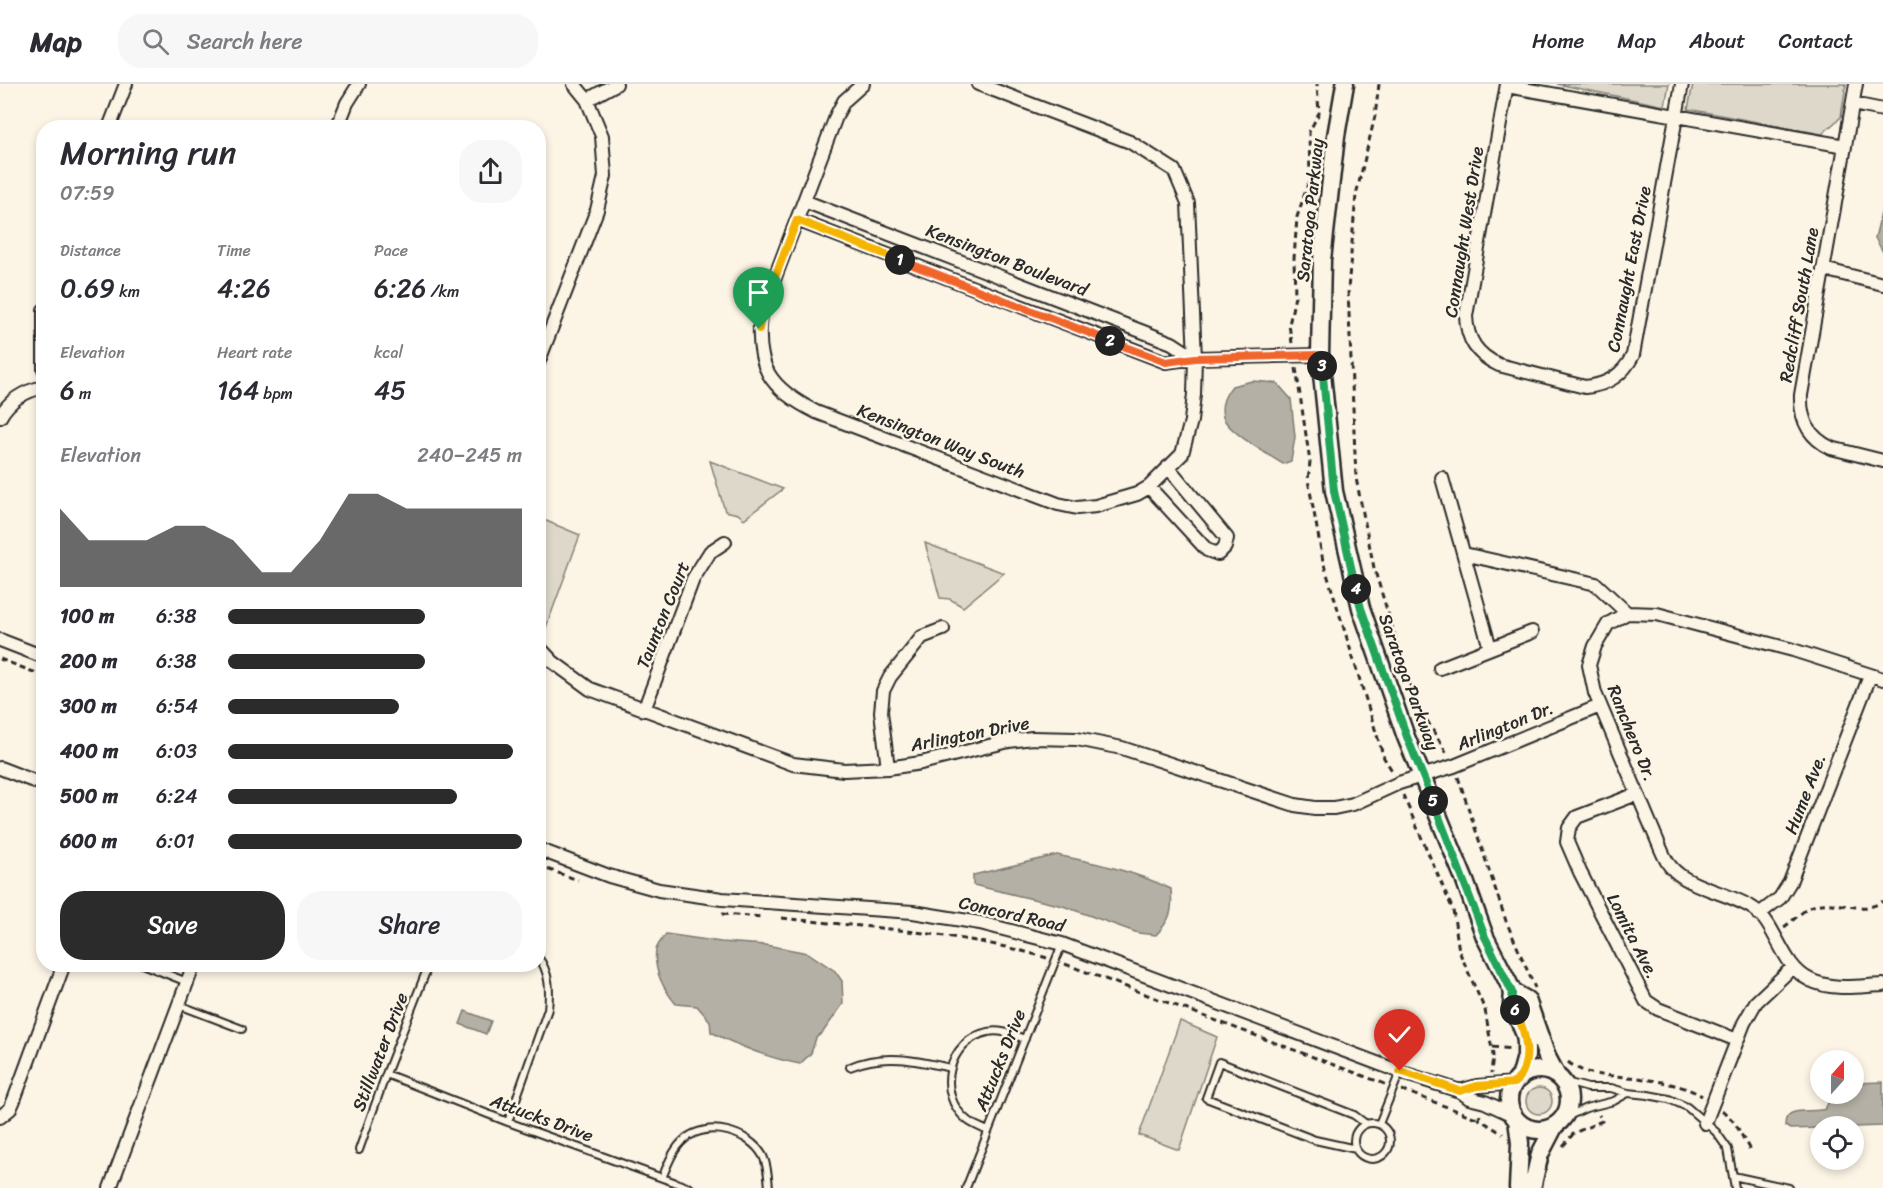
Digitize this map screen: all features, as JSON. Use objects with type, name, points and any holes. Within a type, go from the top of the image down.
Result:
[{"type":"street","points":[[112,120],[126,84]]},
{"type":"street","points":[[340,120],[346,103],[360,84]]},
{"type":"street","points":[[546,342],[597,210],[605,176],[602,136],[587,100],[574,84]]},
{"type":"street","points":[[587,100],[616,84]]},
{"type":"street","name":"Kensington Way South","points":[[863,84],[844,101],[837,114],[761,314],[759,329],[764,368],[775,384],[816,412],[1058,504],[1077,508],[1096,506],[1137,494],[1149,487],[1182,454],[1191,421],[1195,358],[1188,203],[1174,170],[1130,142],[978,84]]},
{"type":"street","name":"Saratoga Parkway","points":[[1346,84],[1336,136],[1322,260],[1320,355],[1334,491],[1361,608],[1407,737],[1485,937],[1512,992],[1512,1004],[1526,1042],[1526,1056],[1517,1080]]},
{"type":"street","name":"Connaught East Drive","points":[[1539,376],[1575,386],[1597,386],[1611,381],[1628,365],[1633,355],[1682,84]]},
{"type":"street","name":"Redcliff South Lane","points":[[1856,84],[1801,394],[1803,420],[1808,430],[1824,444],[1831,448],[1883,461]]},
{"type":"street","points":[[1507,85],[1845,146]]},
{"type":"street","name":"Connaught West Drive","points":[[1507,85],[1466,316],[1467,329],[1477,351],[1487,360],[1539,376]]},
{"type":"street","points":[[1853,104],[1883,110]]},
{"type":"street","name":"Kensington Boulevard","points":[[804,201],[1172,343],[1195,358]]},
{"type":"street","points":[[797,220],[1166,362],[1195,358],[1320,355]]},
{"type":"street","points":[[1823,269],[1883,284]]},
{"type":"street","points":[[0,417],[5,407],[15,398],[36,388]]},
{"type":"street","points":[[1149,487],[1207,550],[1218,554],[1225,547],[1227,538],[1168,467]]},
{"type":"street","points":[[1442,478],[1490,648]]},
{"type":"street","name":"Taunton Court","points":[[644,710],[693,579],[710,552],[725,542]]},
{"type":"street","points":[[1464,554],[1596,584],[1627,613],[1657,614],[1793,650],[1877,678]]},
{"type":"street","name":"Ranchero Dr.","points":[[1627,613],[1608,624],[1595,646],[1589,665],[1600,706],[1660,847],[1672,868],[1689,880],[1755,910],[1793,968],[1808,979],[1829,988],[1883,985]]},
{"type":"street","points":[[888,768],[880,712],[883,691],[890,676],[922,637],[943,630]]},
{"type":"street","points":[[1440,668],[1532,632]]},
{"type":"street","points":[[0,640],[36,654]]},
{"type":"street","name":"Arlington Drive","points":[[546,655],[590,689],[793,764],[844,770],[888,768],[921,763],[1009,741],[1077,739],[1122,748],[1295,806],[1315,808],[1334,808],[1353,804],[1423,775]]},
{"type":"street","name":"Hume Ave.","points":[[1759,914],[1780,898],[1790,882],[1877,678]]},
{"type":"street","name":"Arlington Dr.","points":[[1423,775],[1454,766],[1600,706]]},
{"type":"street","points":[[0,768],[36,782]]},
{"type":"street","name":"Lomita Ave.","points":[[1637,794],[1577,817],[1569,828],[1567,842],[1646,1001],[1658,1009],[1737,1040]]},
{"type":"street","name":"Concord Road","points":[[546,854],[609,876],[659,890],[722,899],[913,912],[980,923],[1062,944],[1400,1071],[1460,1091],[1469,1098],[1485,1102],[1515,1117]]},
{"type":"street","points":[[1705,1123],[1744,1023],[1756,1002],[1793,968]]},
{"type":"street","points":[[0,1117],[10,1109],[14,1100],[61,972]]},
{"type":"street","points":[[110,1188],[191,972]]},
{"type":"street","name":"Saratoga Parkway","points":[[1512,992],[1527,1000],[1547,1057],[1559,1078]]},
{"type":"street","points":[[1518,1188],[1520,1143],[1515,1117],[1509,1102],[1517,1080],[1525,1074],[1538,1071],[1559,1078],[1566,1086],[1569,1099],[1567,1112],[1540,1154],[1532,1188]]},
{"type":"street","name":"Concord Road","points":[[1460,1091],[1517,1080]]},
{"type":"street","points":[[1515,1117],[1522,1125],[1534,1130],[1559,1122]]},
{"type":"lane","name":"Attucks Drive","points":[[966,1188],[1062,944]]},
{"type":"lane","points":[[508,1122],[548,1009],[550,992],[546,971]]},
{"type":"lane","points":[[162,972],[187,982]]},
{"type":"lane","name":"Stillwater Drive","points":[[359,1149],[426,972]]},
{"type":"lane","points":[[179,1005],[242,1029]]},
{"type":"lane","points":[[988,1131],[967,1120],[954,1104],[948,1086],[950,1068],[955,1055],[963,1046],[987,1032],[1007,1033],[1025,1039]]},
{"type":"lane","points":[[850,1067],[881,1058],[950,1068]]},
{"type":"lane","points":[[1356,1149],[1315,1140],[1206,1098],[1219,1062],[1354,1115],[1366,1124],[1379,1124],[1388,1131],[1390,1137],[1386,1152],[1382,1156],[1371,1159],[1359,1154],[1356,1149],[1354,1137],[1357,1131],[1366,1124]]},
{"type":"lane","points":[[1379,1124],[1400,1071]]},
{"type":"lane","name":"Attucks Drive","points":[[386,1074],[508,1122],[690,1188]]},
{"type":"lane","points":[[1559,1078],[1588,1088],[1611,1088],[1669,1099],[1687,1107],[1716,1132],[1728,1149],[1735,1188]]},
{"type":"lane","points":[[1559,1122],[1586,1108],[1614,1101],[1628,1093]]},
{"type":"lane","points":[[662,1178],[675,1149],[686,1138],[707,1129],[718,1130],[739,1135],[757,1147],[767,1166],[769,1188]]},
{"type":"lane","points":[[1733,1176],[1789,1188]]},
{"type":"path","points":[[1379,84],[1375,116],[1356,195],[1348,290],[1356,478],[1374,568],[1415,701],[1454,766],[1506,921]]},
{"type":"path","points":[[0,659],[36,673]]},
{"type":"path","points":[[546,869],[587,884]]},
{"type":"path","points":[[1774,936],[1815,905],[1829,903],[1866,908],[1883,901]]},
{"type":"path","points":[[715,912],[769,917]]},
{"type":"path","points":[[779,918],[917,931],[980,940],[1056,960],[1479,1119],[1503,1134]]},
{"type":"path","points":[[1479,1119],[1483,1109]]},
{"type":"path","points":[[1557,1154],[1575,1133],[1602,1121]]},
{"type":"shaded area","points":[[1557,84],[1669,84],[1665,106]]},
{"type":"shaded area","points":[[1693,84],[1846,84],[1841,117],[1822,134],[1688,109]]},
{"type":"shaded area","points":[[1883,205],[1883,252],[1875,238]]},
{"type":"shaded area","points":[[1252,381],[1277,383],[1291,399],[1295,437],[1291,461],[1283,464],[1259,449],[1240,436],[1223,417],[1224,400],[1232,386]]},
{"type":"shaded area","points":[[710,461],[783,489],[744,519],[738,514],[725,511]]},
{"type":"shaded area","points":[[546,521],[580,535],[546,628]]},
{"type":"shaded area","points":[[925,543],[1004,573],[963,607],[950,599],[940,598]]},
{"type":"shaded area","points":[[1057,855],[1129,872],[1171,889],[1171,909],[1165,924],[1156,935],[1138,933],[1063,906],[973,885],[973,875]]},
{"type":"shaded area","points":[[666,934],[721,942],[766,945],[808,953],[835,971],[842,981],[843,1004],[816,1038],[811,1053],[800,1064],[743,1047],[711,1032],[710,1021],[697,1006],[676,1004],[667,992],[656,965],[657,946]]},
{"type":"shaded area","points":[[465,1011],[491,1021],[486,1034],[460,1024]]},
{"type":"shaded area","points":[[1180,1021],[1217,1037],[1179,1150],[1139,1135]]},
{"type":"shaded area","points":[[1883,1082],[1883,1126],[1864,1127],[1864,1116],[1810,1116],[1810,1128],[1790,1129],[1785,1126],[1786,1119],[1794,1112],[1825,1109],[1828,1104],[1864,1104],[1864,1083]]},
{"type":"shaded area","points":[[1539,1088],[1548,1092],[1552,1101],[1548,1110],[1539,1114],[1530,1110],[1526,1101],[1530,1092]]},
{"type":"route","points":[[759,329],[761,314],[797,220],[1166,362],[1195,358],[1320,355],[1334,491],[1361,608],[1407,737],[1485,937],[1512,992],[1512,1004],[1526,1042],[1525,1063],[1520,1078],[1515,1083],[1477,1086],[1460,1091],[1400,1071]]}]
